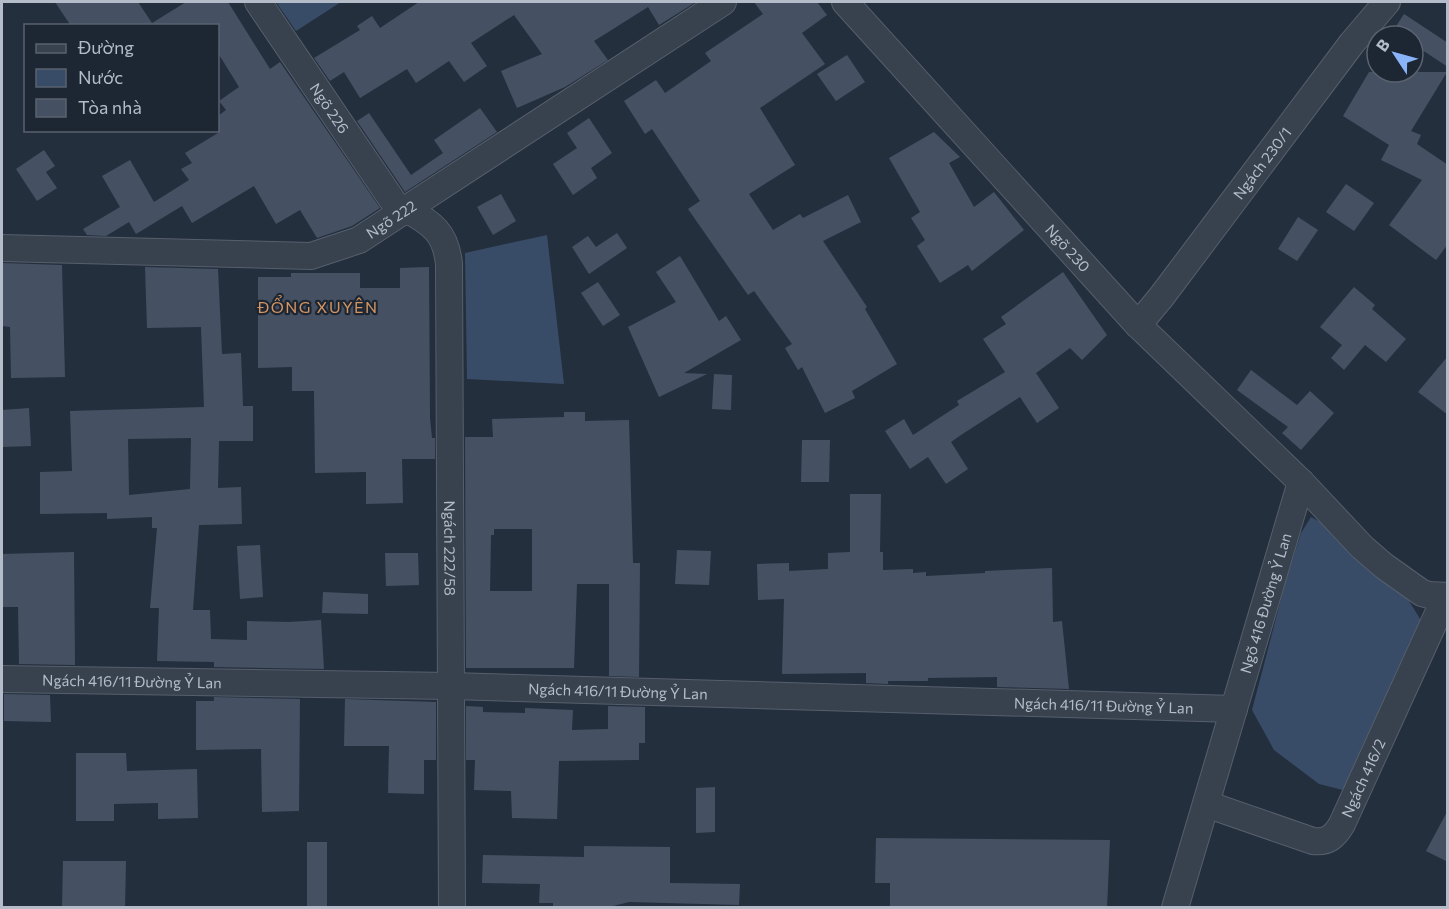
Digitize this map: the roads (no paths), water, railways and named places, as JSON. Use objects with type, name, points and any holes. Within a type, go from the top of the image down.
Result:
[{"type":"street","name":"Ngõ 226","points":[[258,2],[404,211]]},
{"type":"street","name":"Ngõ 222","points":[[2,248],[311,256],[360,240],[723,2]]},
{"type":"street","name":"Ngõ 230","points":[[844,2],[1138,325],[1301,482]]},
{"type":"street","name":"Ngách 230/1","points":[[1138,325],[1162,297],[1352,43],[1387,2]]},
{"type":"street","name":"Ngách 222/58","points":[[404,211],[424,219],[443,238],[449,264],[452,908]]},
{"type":"street","points":[[1301,482],[1362,547],[1384,566],[1429,596],[1447,596]]},
{"type":"street","name":"Ngõ 416 Đường Ỷ Lan","points":[[1176,908],[1301,482]]},
{"type":"street","name":"Ngách 416/2","points":[[1206,804],[1313,841],[1330,840],[1342,824],[1447,596]]},
{"type":"street","name":"Ngách 416/11 Đường Ỷ Lan","points":[[2,679],[451,686],[1234,709]]},
{"type":"water","points":[[276,2],[341,2],[296,31]]},
{"type":"water","points":[[547,235],[564,384],[467,379],[465,253]]},
{"type":"water","points":[[1311,517],[1331,528],[1409,601],[1422,622],[1358,772],[1343,790],[1319,784],[1274,750],[1252,710],[1285,584],[1301,533]]},
{"type":"district","name":"ĐỔNG XUYÊN","points":[[318,306]]}]
